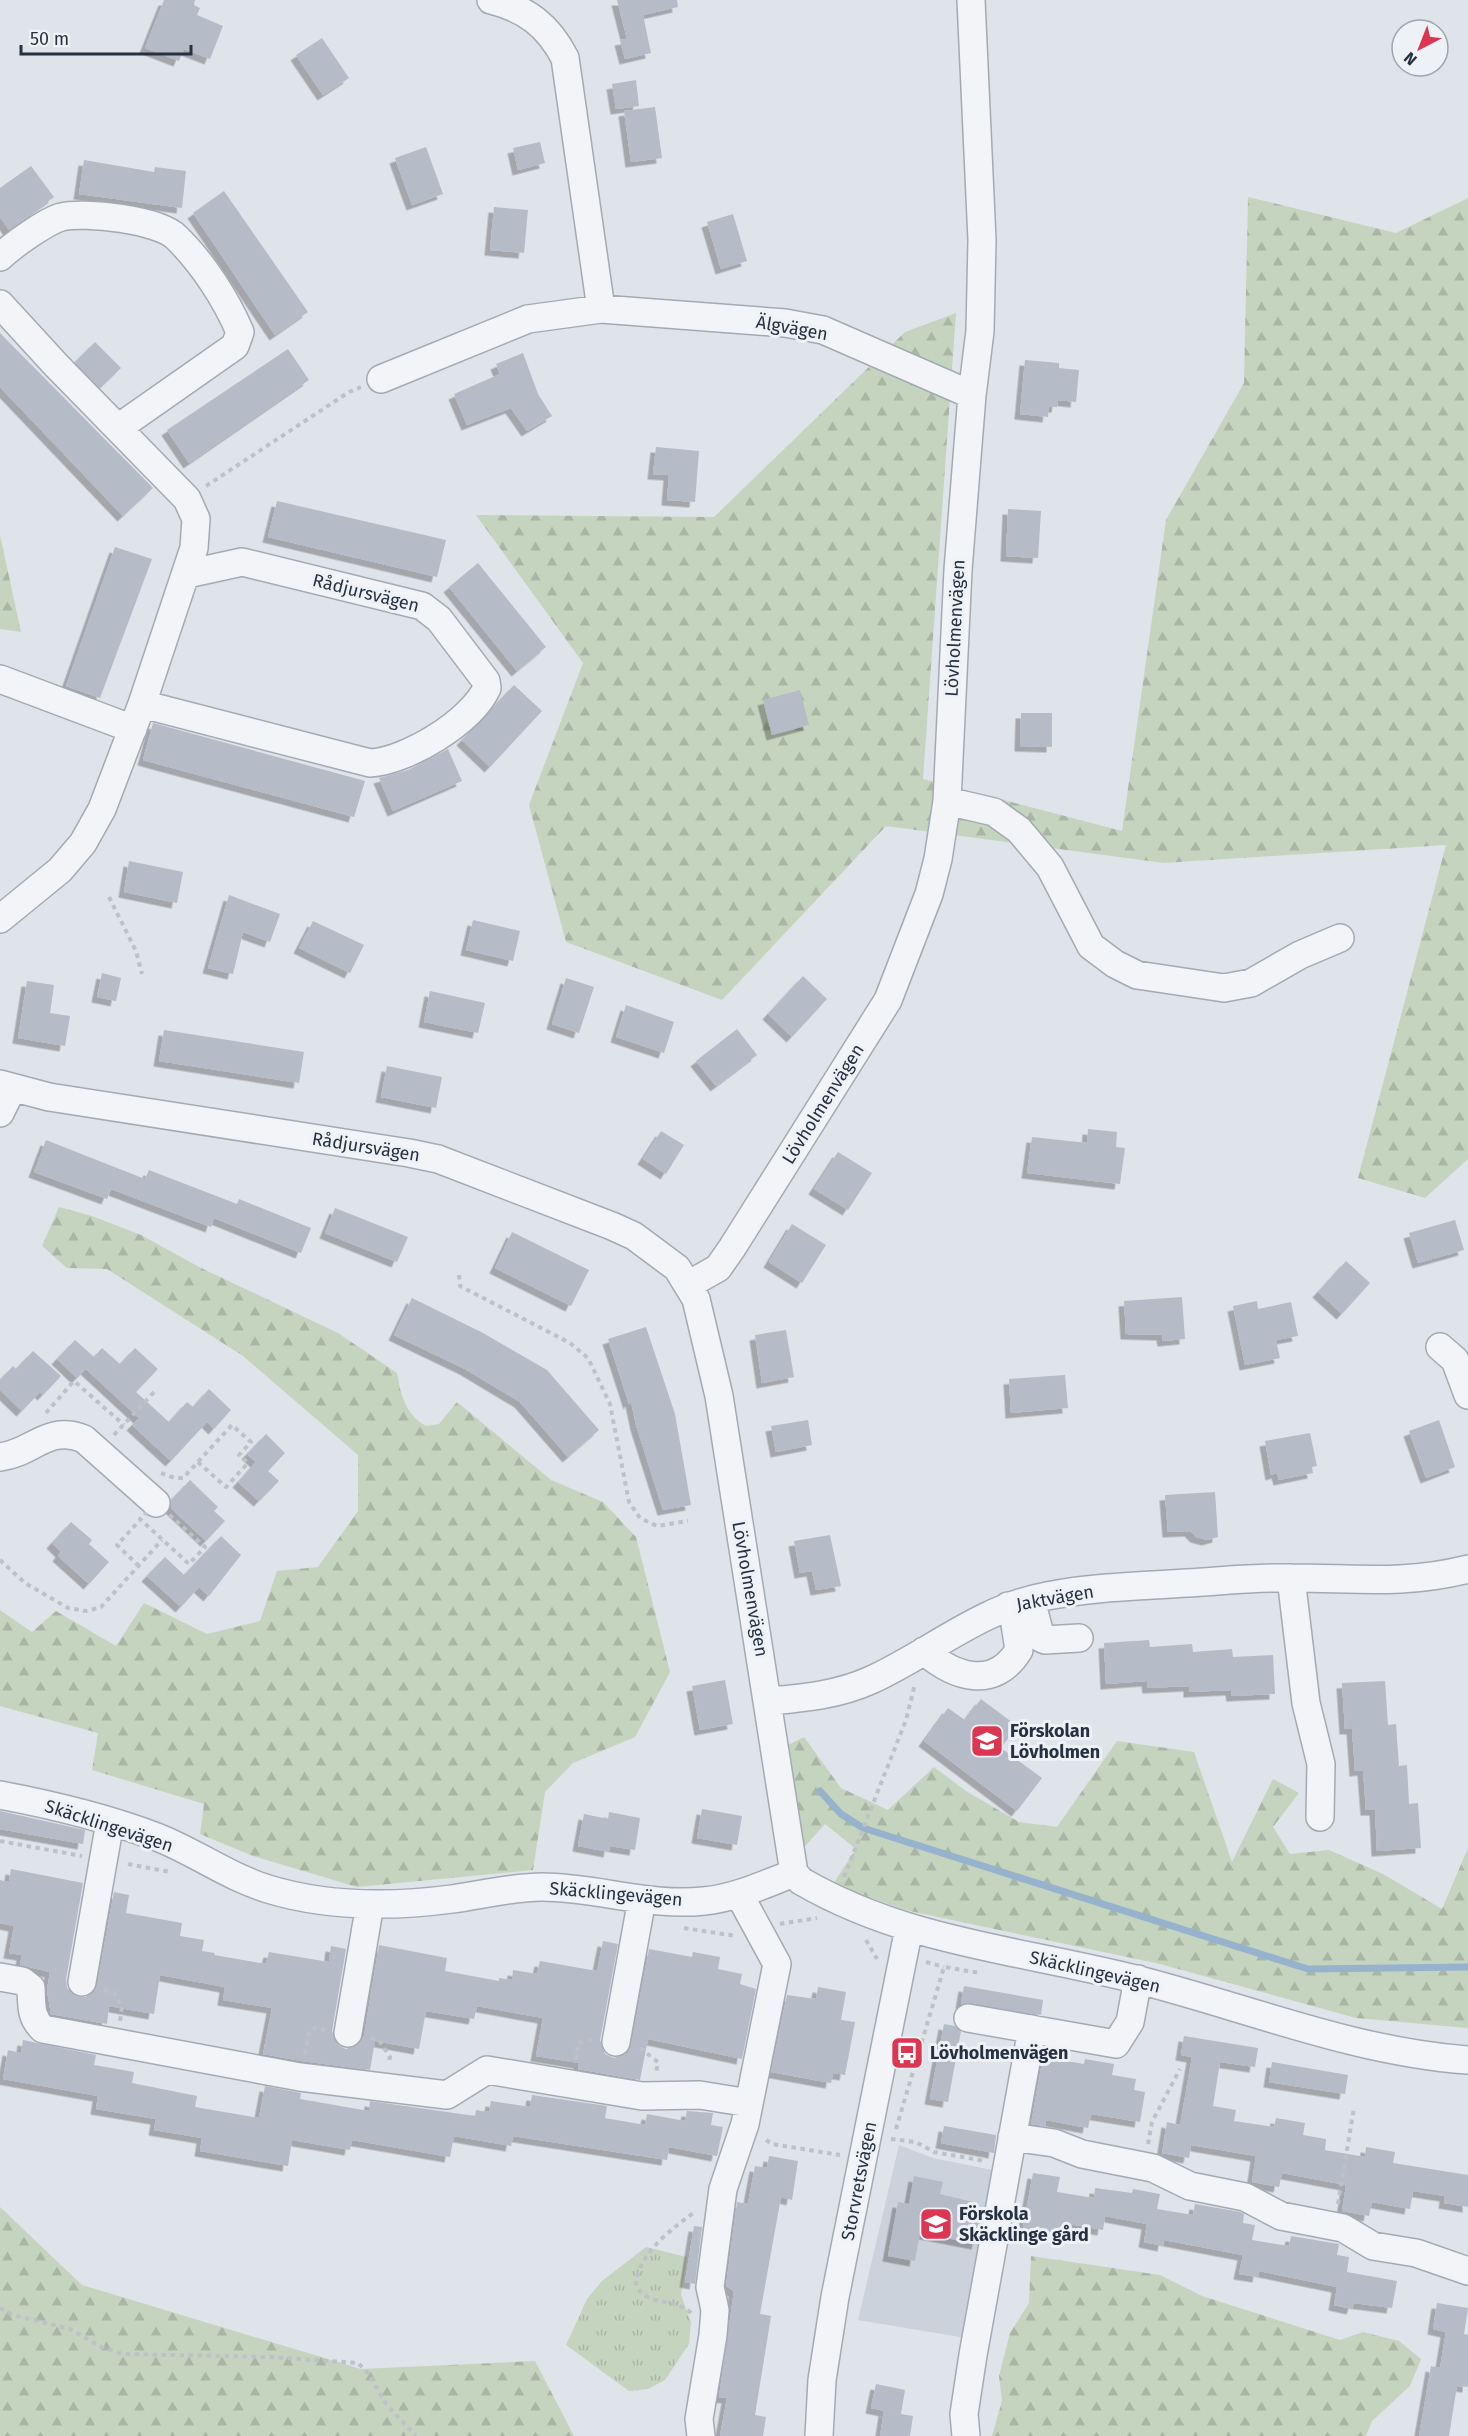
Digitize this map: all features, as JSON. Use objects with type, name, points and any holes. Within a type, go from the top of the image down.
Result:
[{"type":"street","points":[[490,0],[532,16],[555,38],[565,58],[601,309]]},
{"type":"street","name":"Lövholmenvägen","points":[[794,1873],[777,1770],[769,1701],[713,1360],[696,1299],[688,1285],[718,1268],[888,1000],[929,894],[947,801],[958,570],[972,394],[980,331],[982,240],[971,0]]},
{"type":"street","points":[[0,257],[60,218],[79,215],[149,224],[166,230],[176,237],[210,281],[232,314],[240,332],[235,346],[118,428]]},
{"type":"street","points":[[0,304],[187,498],[196,519],[197,534],[187,574],[133,729],[102,809],[83,843],[60,870],[0,919]]},
{"type":"street","name":"Älgvägen","points":[[381,379],[528,319],[601,309],[785,323],[823,330],[972,394]]},
{"type":"street","name":"Rådjursvägen","points":[[142,704],[370,763],[386,761],[447,733],[488,688],[486,681],[439,619],[422,606],[242,562],[187,574]]},
{"type":"street","points":[[0,679],[133,729]]},
{"type":"street","points":[[947,801],[994,812],[1019,830],[1050,867],[1091,946],[1114,964],[1137,975],[1224,988],[1251,983],[1300,955],[1340,938]]},
{"type":"street","name":"Rådjursvägen","points":[[0,1113],[6,1086],[49,1097],[438,1159],[634,1236],[677,1268],[688,1285]]},
{"type":"street","points":[[1440,1347],[1455,1360],[1468,1395]]},
{"type":"street","points":[[0,1457],[16,1454],[49,1436],[74,1434],[84,1438],[125,1475],[148,1511]]},
{"type":"street","name":"Jaktvägen","points":[[769,1701],[826,1695],[852,1687],[924,1651],[987,1615],[1019,1603],[1125,1587],[1291,1578],[1402,1581],[1435,1577],[1468,1569]]},
{"type":"street","points":[[1291,1578],[1306,1703],[1321,1764],[1320,1817]]},
{"type":"street","points":[[1019,1603],[1041,1638],[1046,1641],[1079,1638]]},
{"type":"street","points":[[924,1651],[939,1664],[966,1677],[993,1672],[1012,1663],[1019,1650],[1014,1618],[1019,1603]]},
{"type":"street","name":"Skäcklingevägen","points":[[0,1795],[110,1822],[159,1838],[219,1869],[268,1889],[320,1900],[370,1904],[447,1900],[542,1887],[642,1899],[703,1901],[739,1894],[794,1873],[801,1881],[835,1898],[909,1928],[964,1944],[1138,1979],[1376,2047],[1418,2055],[1468,2060]]},
{"type":"street","points":[[82,1983],[110,1822]]},
{"type":"street","points":[[701,2436],[699,2419],[715,2310],[710,2287],[723,2190],[745,2124],[777,1964],[739,1894]]},
{"type":"street","points":[[616,2042],[642,1899]]},
{"type":"street","points":[[348,2033],[370,1904]]},
{"type":"street","name":"Storvretsvägen","points":[[819,2436],[822,2380],[836,2297],[909,1928]]},
{"type":"street","points":[[0,1977],[22,1981],[31,1988],[32,2013],[35,2021],[43,2029],[300,2077],[447,2095],[487,2070],[642,2096],[700,2095],[749,2103]]},
{"type":"street","points":[[968,2018],[1116,2043],[1131,2022],[1138,1979]]},
{"type":"street","points":[[966,2436],[964,2414],[972,2355],[1032,2029]]},
{"type":"street","points":[[1012,2137],[1054,2143],[1082,2154],[1143,2165],[1190,2186],[1245,2197],[1281,2216],[1343,2228],[1373,2246],[1416,2253],[1468,2271]]},
{"type":"path","points":[[187,498],[349,392],[381,379]]},
{"type":"path","points":[[109,897],[136,951],[142,974]]},
{"type":"path","points":[[459,1275],[460,1286],[570,1343],[588,1358],[610,1404],[629,1502],[640,1518],[657,1526],[688,1521]]},
{"type":"path","points":[[49,1436],[44,1416],[74,1382],[123,1425]]},
{"type":"path","points":[[99,1451],[155,1391]]},
{"type":"path","points":[[125,1475],[154,1470],[175,1478],[183,1478],[232,1425],[251,1442],[239,1455],[248,1463],[226,1487],[198,1462]]},
{"type":"path","points":[[148,1511],[205,1547],[189,1564],[162,1540],[148,1511]]},
{"type":"path","points":[[139,1566],[117,1545],[148,1511]]},
{"type":"path","points":[[0,1560],[25,1583],[68,1608],[86,1611],[101,1607],[162,1540]]},
{"type":"path","points":[[835,1898],[906,1720],[924,1651]]},
{"type":"path","points":[[890,2151],[944,1967],[986,1974]]},
{"type":"path","points":[[1143,2165],[1152,2122],[1180,2069]]},
{"type":"path","points":[[1335,2226],[1354,2108]]},
{"type":"path","points":[[713,2335],[685,2307],[641,2294],[636,2284],[636,2277],[645,2258],[674,2227],[723,2190]]},
{"type":"path","points":[[0,2308],[14,2316],[70,2330],[101,2348],[123,2354],[270,2357],[358,2363],[369,2374],[386,2404],[416,2436]]},
{"type":"shaded area","points":[[899,2145],[933,2158],[997,2171],[966,2338],[858,2320]]},
{"type":"green space","points":[[1248,197],[1396,233],[1468,198],[1468,1159],[1425,1198],[1358,1178],[1446,845],[1164,863],[886,826],[722,1000],[566,942],[529,805],[583,663],[476,515],[714,517],[905,332],[956,313],[923,779],[1122,831],[1166,520],[1244,383]]},
{"type":"green space","points":[[0,535],[21,632],[0,629]]},
{"type":"green space","points":[[59,1207],[92,1216],[141,1235],[199,1267],[338,1333],[397,1373],[405,1403],[413,1416],[426,1426],[439,1424],[457,1402],[551,1480],[603,1502],[636,1537],[670,1672],[635,1737],[573,1763],[545,1792],[533,1870],[357,1887],[253,1856],[200,1834],[204,1804],[92,1770],[98,1733],[0,1706],[0,1610],[32,1632],[56,1611],[116,1646],[144,1603],[207,1634],[260,1621],[277,1571],[318,1567],[358,1511],[358,1455],[243,1356],[107,1269],[67,1268],[42,1246]]},
{"type":"green space","points":[[804,1737],[841,1788],[888,1810],[934,1767],[966,1791],[1019,1822],[1057,1827],[1117,1741],[1194,1752],[1232,1862],[1273,1779],[1299,1793],[1273,1827],[1290,1854],[1329,1850],[1383,1874],[1442,1909],[1468,1848],[1468,2028],[1356,2018],[1160,1964],[905,1910],[833,1884],[856,1849],[825,1824],[798,1854],[782,1748]]},
{"type":"green space","points":[[0,2207],[82,2285],[361,2369],[535,2361],[574,2436],[0,2436]]},
{"type":"green space","points":[[646,2247],[687,2257],[681,2295],[691,2322],[689,2344],[665,2380],[648,2389],[629,2391],[566,2345],[587,2299],[602,2281]]},
{"type":"green space","points":[[1031,2256],[1160,2275],[1202,2296],[1340,2340],[1363,2332],[1399,2341],[1421,2359],[1410,2386],[1372,2421],[1366,2436],[992,2436],[1002,2401],[999,2376],[1010,2333],[1029,2303]]},
{"type":"building","points":[[164,0],[195,0],[194,5],[200,8],[197,15],[223,26],[210,59],[184,49],[179,61],[145,48]]},
{"type":"building","points":[[617,0],[677,0],[678,7],[643,15],[651,53],[625,59],[620,40],[627,39]]},
{"type":"building","points":[[322,38],[349,78],[323,95],[296,55]]},
{"type":"building","points":[[636,80],[639,106],[616,109],[612,84]]},
{"type":"building","points":[[655,107],[662,158],[631,162],[624,111]]},
{"type":"building","points":[[540,142],[545,163],[518,170],[513,148]]},
{"type":"building","points":[[426,147],[443,194],[412,205],[395,158]]},
{"type":"building","points":[[84,160],[154,172],[155,167],[186,171],[182,208],[79,194]]},
{"type":"building","points":[[31,166],[54,197],[9,230],[0,217],[0,188]]},
{"type":"building","points":[[224,191],[308,312],[275,335],[193,213]]},
{"type":"building","points":[[494,207],[528,210],[524,253],[490,250]]},
{"type":"building","points":[[733,214],[747,261],[721,269],[707,222]]},
{"type":"building","points":[[0,333],[153,488],[123,516],[0,387]]},
{"type":"building","points":[[95,342],[121,368],[100,388],[75,362]]},
{"type":"building","points":[[288,349],[309,380],[189,463],[167,430]]},
{"type":"building","points":[[523,353],[538,394],[552,416],[527,431],[511,408],[467,425],[454,394],[500,374],[496,364]]},
{"type":"building","points":[[1025,360],[1059,363],[1059,368],[1079,370],[1076,402],[1058,400],[1057,407],[1049,407],[1048,417],[1020,414]]},
{"type":"building","points":[[656,447],[699,451],[695,502],[667,500],[669,475],[653,474]]},
{"type":"building","points":[[277,501],[446,540],[437,577],[268,537]]},
{"type":"building","points":[[1008,509],[1041,511],[1038,558],[1006,556]]},
{"type":"building","points":[[115,547],[152,559],[100,698],[66,686]]},
{"type":"building","points":[[478,563],[546,647],[517,671],[449,587]]},
{"type":"building","points":[[514,685],[542,711],[490,767],[462,740]]},
{"type":"building","points":[[800,690],[809,725],[772,735],[763,700]]},
{"type":"building","points":[[1021,713],[1052,713],[1052,747],[1020,746]]},
{"type":"building","points":[[153,723],[365,781],[354,817],[143,760]]},
{"type":"building","points":[[448,749],[462,781],[393,811],[379,778],[408,770]]},
{"type":"building","points":[[129,861],[183,872],[177,903],[124,892]]},
{"type":"building","points":[[229,895],[280,914],[270,942],[243,932],[233,974],[208,968]]},
{"type":"building","points":[[473,920],[520,931],[513,961],[466,950]]},
{"type":"building","points":[[313,921],[364,945],[350,973],[299,948]]},
{"type":"building","points":[[102,973],[121,978],[116,1001],[97,997]]},
{"type":"building","points":[[803,976],[827,999],[792,1037],[768,1014]]},
{"type":"building","points":[[566,978],[594,987],[579,1033],[552,1024]]},
{"type":"building","points":[[27,981],[54,985],[50,1013],[70,1016],[65,1046],[18,1038]]},
{"type":"building","points":[[430,991],[485,1003],[478,1033],[424,1022]]},
{"type":"building","points":[[626,1005],[674,1022],[664,1053],[616,1037]]},
{"type":"building","points":[[737,1029],[757,1055],[716,1086],[696,1061]]},
{"type":"building","points":[[164,1030],[304,1052],[299,1083],[159,1061]]},
{"type":"building","points":[[387,1066],[442,1077],[436,1108],[381,1097]]},
{"type":"building","points":[[1088,1129],[1117,1132],[1116,1147],[1125,1148],[1120,1184],[1027,1173],[1032,1137],[1087,1143]]},
{"type":"building","points":[[661,1131],[684,1145],[666,1174],[643,1159]]},
{"type":"building","points":[[46,1140],[145,1179],[149,1170],[237,1204],[239,1199],[311,1228],[301,1253],[214,1218],[211,1227],[111,1189],[107,1199],[34,1172]]},
{"type":"building","points":[[838,1152],[872,1173],[848,1210],[814,1189]]},
{"type":"building","points":[[335,1208],[408,1237],[397,1262],[325,1233]]},
{"type":"building","points":[[1455,1220],[1464,1250],[1418,1263],[1409,1233]]},
{"type":"building","points":[[792,1224],[826,1245],[802,1283],[769,1262]]},
{"type":"building","points":[[512,1232],[589,1270],[571,1306],[495,1268]]},
{"type":"building","points":[[1346,1261],[1370,1283],[1342,1314],[1318,1292]]},
{"type":"building","points":[[1182,1297],[1185,1339],[1163,1341],[1162,1335],[1126,1334],[1124,1301]]},
{"type":"building","points":[[412,1298],[483,1333],[547,1370],[599,1430],[568,1457],[520,1402],[465,1369],[394,1335]]},
{"type":"building","points":[[1257,1301],[1258,1309],[1291,1302],[1298,1336],[1276,1340],[1280,1358],[1245,1365],[1233,1306]]},
{"type":"building","points":[[646,1327],[675,1414],[691,1505],[663,1510],[636,1425],[631,1401],[629,1404],[608,1339]]},
{"type":"building","points":[[786,1330],[794,1377],[762,1383],[755,1335]]},
{"type":"building","points":[[75,1340],[94,1357],[102,1348],[120,1364],[135,1348],[158,1369],[136,1392],[169,1422],[187,1402],[193,1407],[209,1389],[231,1410],[214,1429],[207,1422],[171,1461],[132,1425],[139,1418],[86,1369],[77,1378],[57,1359]]},
{"type":"building","points":[[33,1351],[61,1376],[43,1395],[40,1392],[22,1411],[0,1390],[0,1380],[13,1366],[16,1369]]},
{"type":"building","points":[[1065,1375],[1068,1408],[1011,1413],[1009,1379]]},
{"type":"building","points":[[808,1420],[812,1445],[776,1452],[771,1426]]},
{"type":"building","points":[[1439,1420],[1455,1467],[1426,1478],[1409,1431]]},
{"type":"building","points":[[1310,1433],[1317,1466],[1312,1467],[1313,1473],[1279,1480],[1277,1473],[1271,1475],[1265,1441]]},
{"type":"building","points":[[266,1434],[285,1453],[268,1471],[279,1481],[259,1501],[238,1482],[256,1462],[247,1454]]},
{"type":"building","points":[[190,1480],[218,1507],[214,1511],[225,1521],[206,1541],[171,1508],[171,1500]]},
{"type":"building","points":[[1215,1492],[1218,1537],[1207,1540],[1196,1537],[1190,1531],[1168,1532],[1165,1495]]},
{"type":"building","points":[[71,1522],[92,1540],[89,1544],[109,1562],[89,1584],[58,1556],[61,1552],[52,1543]]},
{"type":"building","points":[[830,1535],[841,1586],[816,1590],[812,1571],[800,1573],[794,1541]]},
{"type":"building","points":[[221,1536],[241,1555],[209,1596],[199,1587],[181,1607],[147,1576],[165,1557],[184,1575]]},
{"type":"building","points":[[1149,1640],[1150,1647],[1192,1644],[1193,1652],[1232,1649],[1233,1657],[1273,1655],[1275,1694],[1232,1696],[1231,1690],[1189,1692],[1189,1686],[1148,1688],[1147,1681],[1106,1684],[1104,1643]]},
{"type":"building","points":[[725,1680],[733,1724],[700,1730],[692,1686]]},
{"type":"building","points":[[1385,1681],[1388,1725],[1396,1724],[1399,1766],[1407,1765],[1409,1804],[1418,1803],[1421,1848],[1377,1851],[1375,1810],[1366,1810],[1363,1770],[1355,1771],[1352,1729],[1345,1729],[1342,1683]]},
{"type":"building","points":[[981,1699],[1017,1726],[1001,1748],[1042,1778],[1017,1811],[924,1741],[948,1708],[965,1720]]},
{"type":"building","points":[[702,1809],[742,1816],[737,1845],[697,1838]]},
{"type":"building","points":[[0,1811],[85,1830],[83,1844],[0,1829]]},
{"type":"building","points":[[609,1812],[640,1818],[635,1850],[610,1846],[609,1852],[578,1846],[584,1814],[608,1819]]},
{"type":"building","points":[[11,1869],[83,1883],[66,1979],[67,1988],[79,1997],[88,1997],[97,1985],[114,1892],[129,1895],[126,1913],[182,1923],[180,1936],[204,1940],[202,1951],[215,1953],[214,1955],[266,1964],[269,1952],[329,1962],[331,1946],[346,1949],[332,2031],[338,2045],[346,2049],[360,2043],[364,2036],[379,1945],[447,1958],[445,1971],[499,1981],[499,1978],[512,1980],[513,1970],[537,1974],[540,1961],[597,1971],[603,1941],[618,1944],[600,2040],[605,2054],[614,2058],[628,2053],[631,2045],[649,1949],[692,1957],[693,1952],[720,1957],[718,1969],[742,1974],[740,1984],[756,1989],[742,2059],[648,2039],[640,2080],[578,2069],[579,2063],[536,2056],[543,2018],[477,2006],[474,2019],[426,2011],[419,2049],[375,2041],[370,2070],[302,2061],[263,2054],[272,2008],[223,2000],[225,1987],[160,1975],[154,2014],[109,2006],[107,2024],[51,2014],[47,1990],[50,1972],[20,1965],[22,1955],[9,1953],[14,1926],[0,1923],[0,1880],[9,1882]]},
{"type":"building","points":[[964,1986],[1043,2000],[1041,2015],[961,2003]]},
{"type":"building","points":[[818,1987],[846,1992],[841,2020],[855,2022],[845,2075],[833,2073],[831,2083],[771,2072],[787,1995],[816,1999]]},
{"type":"building","points":[[944,2024],[955,2026],[961,2031],[948,2102],[930,2099]]},
{"type":"building","points":[[1184,2036],[1258,2048],[1255,2067],[1220,2062],[1213,2106],[1236,2110],[1234,2121],[1274,2127],[1276,2118],[1305,2123],[1303,2135],[1326,2139],[1325,2150],[1365,2157],[1366,2147],[1395,2152],[1393,2163],[1468,2175],[1468,2207],[1444,2203],[1445,2196],[1413,2191],[1410,2209],[1372,2202],[1369,2216],[1342,2211],[1346,2185],[1282,2173],[1279,2187],[1252,2182],[1256,2156],[1191,2145],[1189,2158],[1162,2153],[1167,2122],[1180,2125],[1192,2057],[1181,2055]]},
{"type":"building","points":[[23,2040],[96,2055],[94,2065],[134,2072],[132,2083],[197,2096],[195,2107],[259,2118],[265,2086],[301,2093],[300,2099],[369,2111],[370,2101],[475,2116],[476,2110],[489,2112],[491,2101],[530,2107],[532,2095],[607,2106],[605,2118],[645,2125],[647,2114],[685,2121],[687,2111],[713,2113],[711,2125],[723,2127],[717,2156],[669,2147],[667,2160],[513,2136],[511,2146],[454,2136],[450,2157],[352,2140],[350,2150],[292,2140],[288,2166],[200,2151],[202,2138],[154,2130],[156,2119],[96,2109],[98,2096],[3,2079],[8,2050],[21,2053]]},
{"type":"building","points":[[1043,2057],[1084,2064],[1085,2059],[1114,2064],[1112,2075],[1136,2079],[1134,2090],[1145,2092],[1140,2122],[1091,2114],[1088,2128],[1046,2120],[1045,2126],[1031,2124]]},
{"type":"building","points":[[1272,2062],[1348,2075],[1345,2094],[1269,2082]]},
{"type":"building","points":[[944,2126],[996,2135],[994,2153],[941,2143]]},
{"type":"building","points":[[769,2156],[798,2161],[792,2200],[781,2197],[760,2314],[771,2316],[755,2415],[766,2417],[763,2436],[720,2436],[727,2398],[719,2397],[734,2291],[726,2286],[737,2202],[748,2204],[755,2166],[767,2168]]},
{"type":"building","points":[[1033,2173],[1060,2177],[1057,2192],[1094,2198],[1095,2188],[1132,2193],[1133,2189],[1160,2194],[1157,2209],[1193,2215],[1195,2204],[1240,2212],[1244,2214],[1243,2223],[1255,2225],[1252,2240],[1289,2246],[1291,2236],[1339,2244],[1337,2255],[1349,2257],[1347,2272],[1397,2281],[1392,2308],[1354,2303],[1352,2309],[1334,2305],[1337,2287],[1259,2271],[1258,2277],[1239,2274],[1243,2255],[1164,2240],[1163,2246],[1144,2242],[1147,2224],[1105,2216],[1103,2230],[1064,2223],[1062,2234],[1023,2228]]},
{"type":"building","points":[[914,2176],[943,2182],[940,2194],[977,2203],[975,2211],[983,2212],[977,2244],[920,2233],[915,2261],[888,2256],[898,2202],[909,2204]]},
{"type":"building","points":[[694,2226],[702,2227],[695,2284],[685,2282]]},
{"type":"building","points":[[1437,2303],[1468,2308],[1464,2334],[1468,2335],[1468,2387],[1457,2386],[1449,2436],[1419,2436],[1431,2366],[1440,2368],[1446,2332],[1433,2329]]},
{"type":"building","points":[[876,2384],[905,2390],[901,2414],[913,2416],[910,2436],[880,2436],[884,2411],[900,2414],[871,2408]]},
{"type":"waterway","points":[[820,1791],[841,1814],[863,1828],[1308,1969],[1468,1967]]},
{"type":"place","name":"Förskolan Lövholmen","points":[[987,1741]]},
{"type":"place","name":"Lövholmenvägen","points":[[907,2053]]},
{"type":"place","name":"Förskola Skäcklinge gård","points":[[936,2224]]}]
